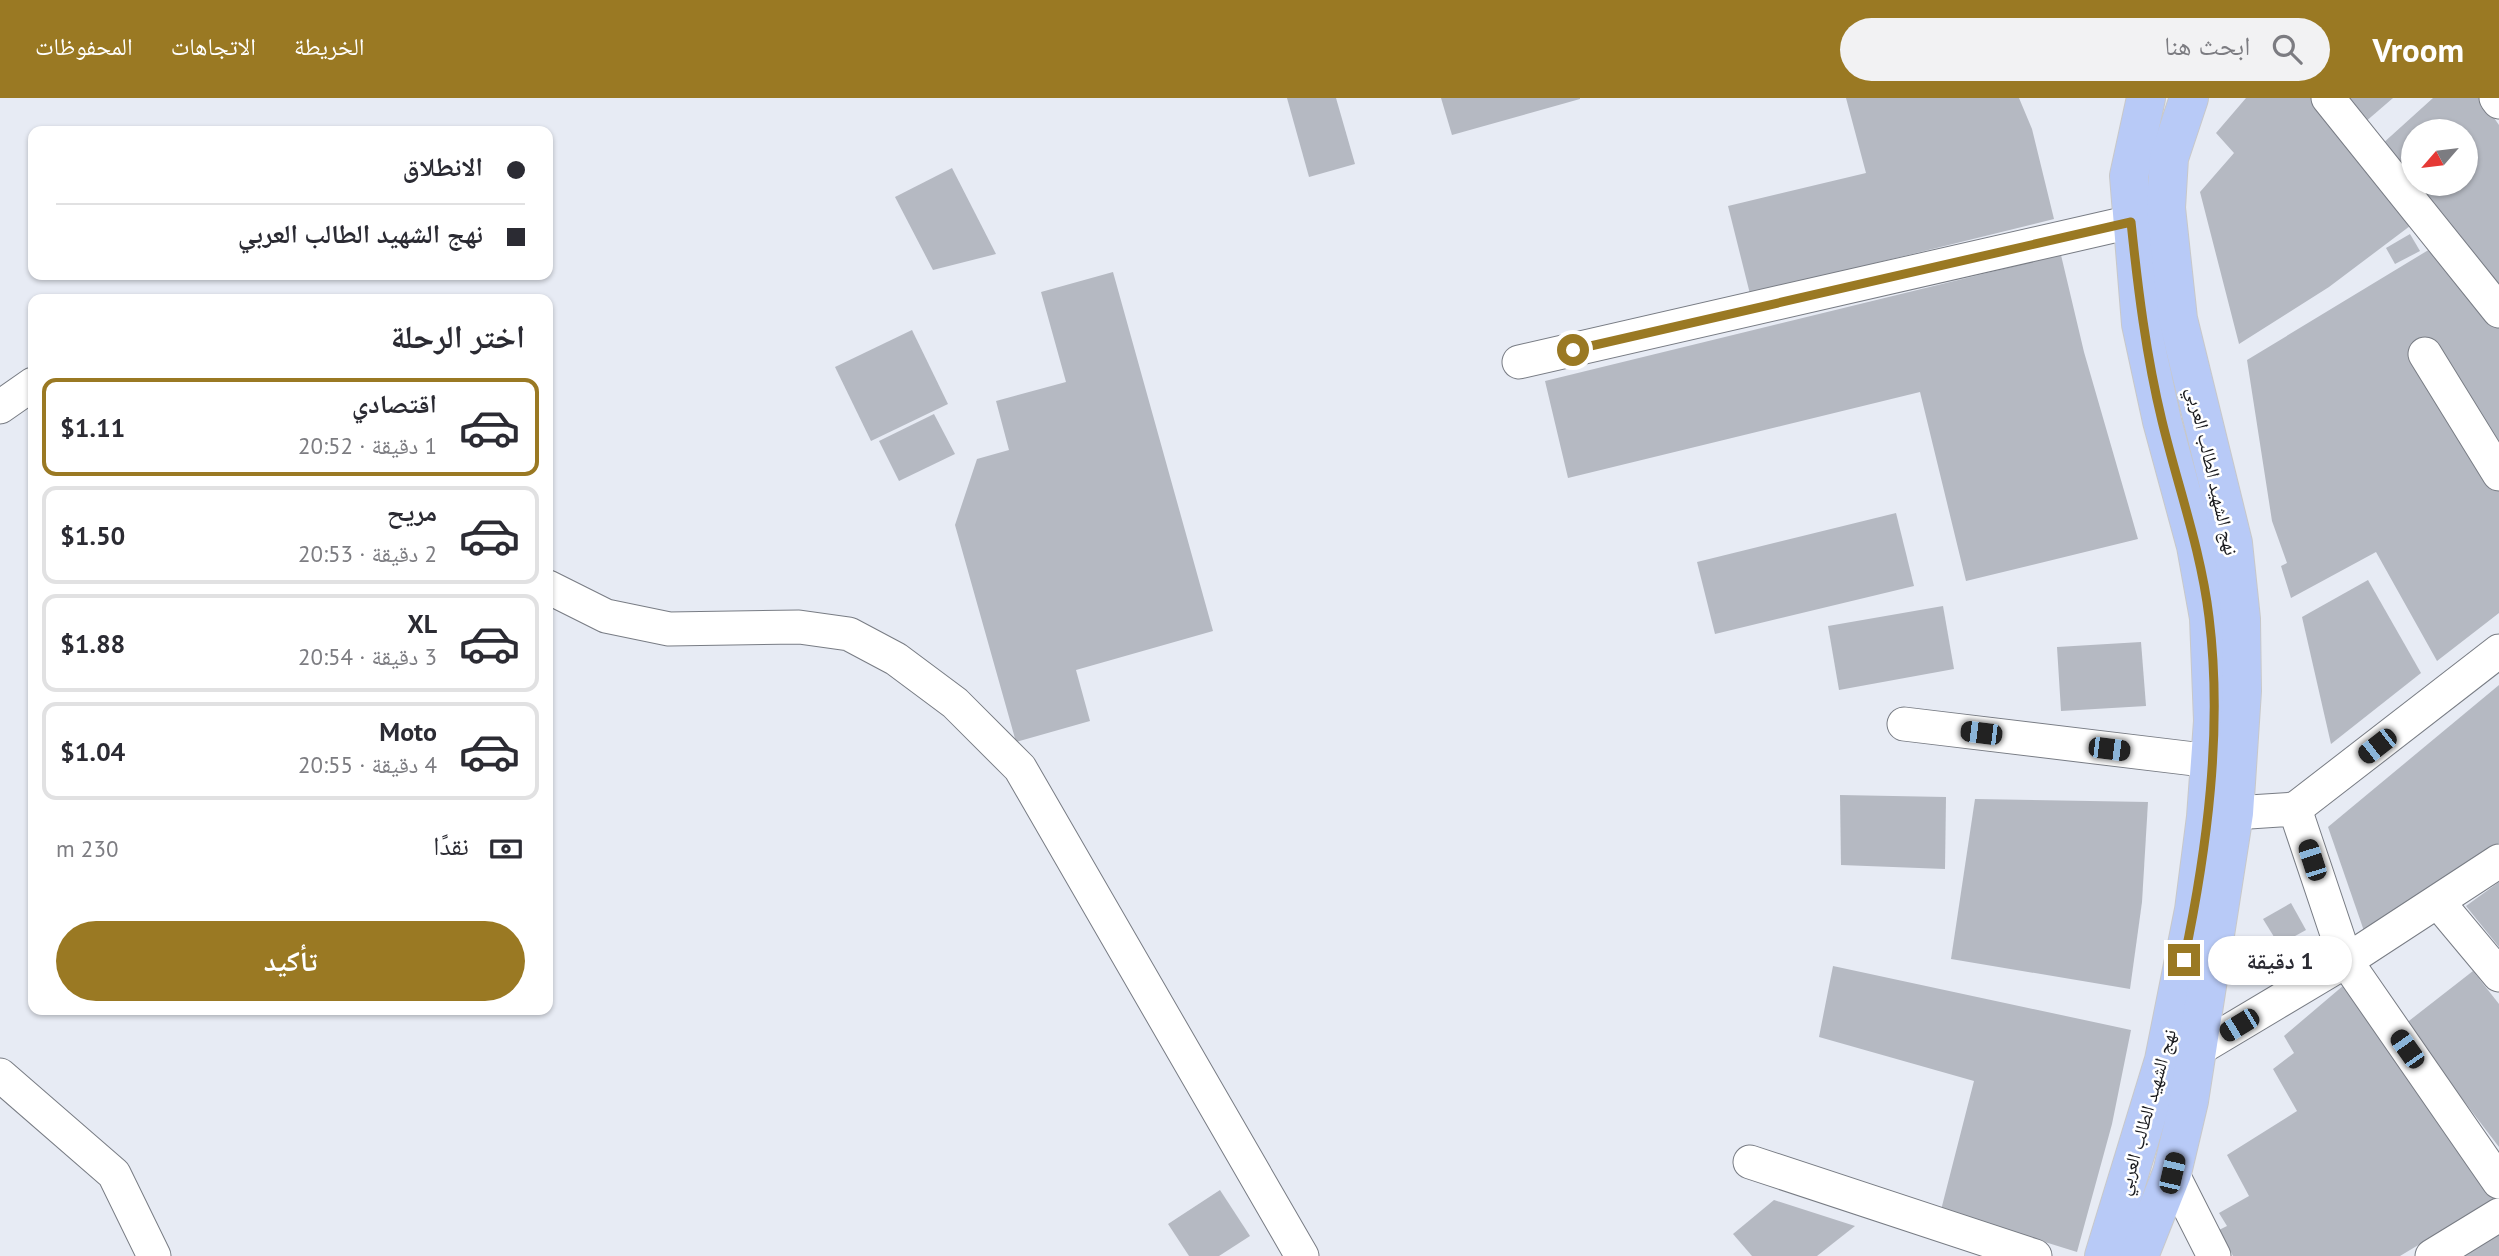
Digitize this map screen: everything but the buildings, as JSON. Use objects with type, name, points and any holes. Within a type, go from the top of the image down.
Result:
[{"type":"main road","name":"نهج الشهيد الطالب العربي","points":[[2139,1256],[2172,1173],[2197,1050],[2207,914],[2211,761],[2209,618],[2196,545],[2162,421],[2141,324],[2131,222],[2129,176],[2146,98]]},
{"type":"main road","name":"نهج الشهيد الطالب العربي","points":[[2104,1256],[2207,914],[2234,813],[2242,691],[2241,620],[2233,543],[2199,415],[2178,319],[2166,208],[2169,158],[2189,98]]},
{"type":"main road","points":[[2162,421],[2199,415]]},
{"type":"street","points":[[2328,98],[2499,310]]},
{"type":"street","points":[[1519,362],[2131,222]]},
{"type":"street","points":[[2425,354],[2499,474]]},
{"type":"street","points":[[0,407],[28,387]]},
{"type":"street","points":[[553,590],[606,616],[668,629],[799,627],[849,634],[895,659],[955,702],[1020,768],[1302,1256]]},
{"type":"street","points":[[2234,813],[2295,809],[2499,651]]},
{"type":"street","points":[[1905,724],[2211,761]]},
{"type":"street","points":[[2295,809],[2346,961],[2499,1181]]},
{"type":"street","points":[[2197,1050],[2346,961],[2499,861]]},
{"type":"street","points":[[2438,902],[2499,975]]},
{"type":"street","points":[[0,1075],[114,1174],[154,1256]]},
{"type":"street","points":[[1750,1162],[2035,1256]]},
{"type":"street","points":[[2172,1173],[2214,1256]]},
{"type":"street","points":[[2432,1256],[2499,1215]]},
{"type":"route","points":[[1573,350],[2131,222],[2141,324],[2162,421],[2196,545],[2209,618],[2213,721],[2211,761],[2194,910],[2184,960]]}]
